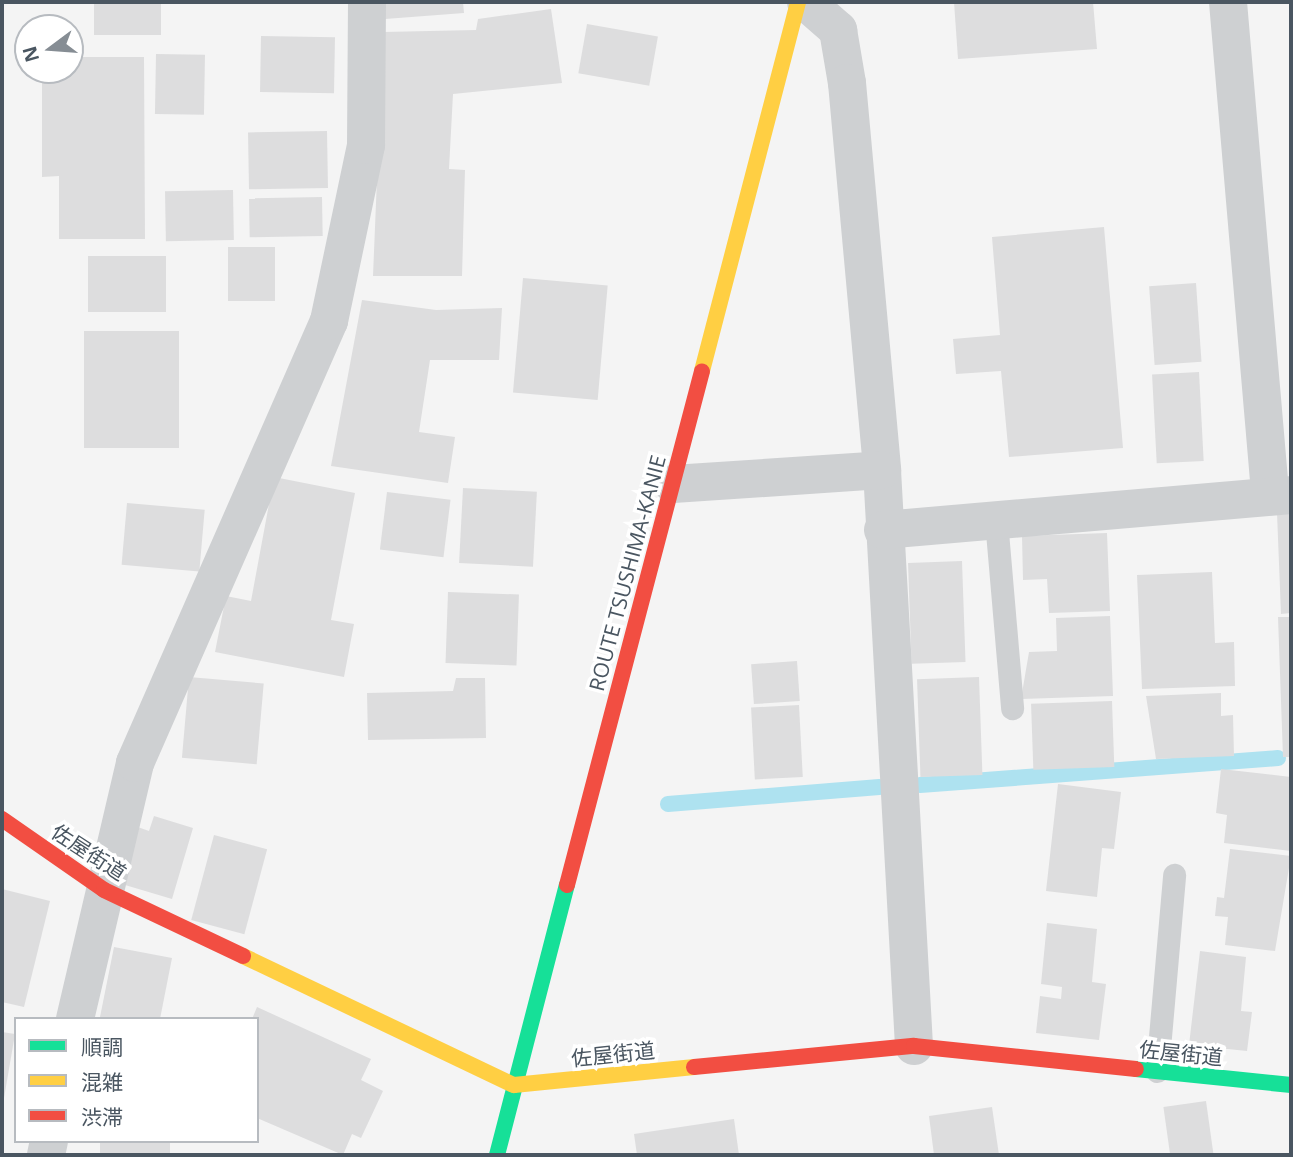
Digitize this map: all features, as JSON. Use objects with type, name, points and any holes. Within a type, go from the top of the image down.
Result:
[{"type":"street","points":[[75,1017],[135,763],[329,321],[366,145],[367,2]]},
{"type":"street","name":"ROUTE TSUSHIMA-KANIE","points":[[497,1155],[798,2]]},
{"type":"street","points":[[806,2],[838,30],[847,83],[882,470],[883,530],[914,1046]]},
{"type":"street","points":[[883,530],[1280,495],[1228,2]]},
{"type":"street","points":[[673,484],[882,470]]},
{"type":"street","name":"佐屋街道","points":[[2,819],[104,890],[514,1085],[914,1046],[1291,1085]]},
{"type":"lane","points":[[996,520],[1012,708]]},
{"type":"lane","points":[[1157,1071],[1174,874]]},
{"type":"building","points":[[94,2],[161,2],[161,35],[94,35]]},
{"type":"building","points":[[383,2],[463,2],[464,13],[385,19]]},
{"type":"building","points":[[954,2],[1093,2],[1097,49],[958,59]]},
{"type":"building","points":[[551,9],[562,83],[453,94],[449,169],[465,170],[462,276],[373,276],[383,32],[476,30],[478,19]]},
{"type":"building","points":[[587,24],[658,37],[649,86],[578,73]]},
{"type":"building","points":[[261,36],[335,37],[334,93],[260,92]]},
{"type":"building","points":[[156,54],[205,55],[204,115],[155,114]]},
{"type":"building","points":[[84,57],[144,57],[145,239],[59,239],[59,176],[42,177],[42,84],[84,84]]},
{"type":"building","points":[[327,131],[328,188],[249,189],[248,132]]},
{"type":"building","points":[[233,190],[234,240],[166,241],[165,191]]},
{"type":"building","points":[[322,197],[323,236],[250,237],[249,198]]},
{"type":"building","points":[[1104,227],[1123,448],[1009,457],[1001,371],[956,374],[953,339],[1000,335],[992,237]]},
{"type":"building","points":[[228,247],[275,247],[275,301],[228,301]]},
{"type":"building","points":[[88,256],[166,256],[166,312],[88,312]]},
{"type":"building","points":[[523,278],[608,285],[598,400],[513,393]]},
{"type":"building","points":[[1196,283],[1202,362],[1155,365],[1149,286]]},
{"type":"building","points":[[362,300],[436,310],[502,308],[499,360],[430,360],[419,432],[455,437],[448,483],[331,466]]},
{"type":"building","points":[[84,331],[179,331],[179,448],[84,448]]},
{"type":"building","points":[[1199,372],[1204,461],[1157,463],[1152,374]]},
{"type":"building","points":[[274,477],[355,493],[331,620],[354,624],[344,677],[215,652],[226,596],[251,601]]},
{"type":"building","points":[[463,488],[537,492],[533,567],[459,563]]},
{"type":"building","points":[[387,492],[451,500],[443,557],[380,550]]},
{"type":"building","points":[[127,503],[205,510],[199,572],[122,565]]},
{"type":"building","points":[[1291,512],[1291,613],[1281,614],[1277,513]]},
{"type":"building","points":[[1107,533],[1110,611],[1049,613],[1047,579],[1023,580],[1022,536]]},
{"type":"building","points":[[962,561],[966,662],[912,664],[908,563]]},
{"type":"building","points":[[1212,572],[1215,643],[1234,642],[1235,686],[1142,689],[1137,575]]},
{"type":"building","points":[[448,592],[519,594],[516,665],[446,663]]},
{"type":"building","points":[[1110,616],[1113,696],[1021,699],[1029,652],[1057,651],[1056,618]]},
{"type":"building","points":[[1278,617],[1291,617],[1291,757],[1283,757]]},
{"type":"building","points":[[797,661],[800,701],[754,704],[751,664]]},
{"type":"building","points":[[189,677],[264,684],[257,764],[182,758]]},
{"type":"building","points":[[979,677],[982,775],[920,777],[917,679]]},
{"type":"building","points":[[456,678],[485,678],[486,738],[368,740],[367,693],[453,691]]},
{"type":"building","points":[[1221,693],[1221,716],[1233,715],[1234,756],[1156,759],[1146,696]]},
{"type":"building","points":[[1112,701],[1114,767],[1033,770],[1031,704]]},
{"type":"building","points":[[799,705],[803,777],[755,779],[751,708]]},
{"type":"building","points":[[1221,769],[1291,777],[1291,851],[1224,843],[1227,815],[1216,813]]},
{"type":"building","points":[[1058,784],[1121,792],[1114,849],[1102,848],[1097,897],[1046,891]]},
{"type":"building","points":[[154,816],[193,828],[172,899],[115,882],[132,825],[149,831]]},
{"type":"building","points":[[214,835],[267,849],[244,934],[191,920]]},
{"type":"building","points":[[1230,849],[1291,856],[1275,951],[1225,945],[1228,917],[1215,916],[1217,897],[1224,898]]},
{"type":"building","points":[[2,889],[50,901],[24,1007],[2,1002]]},
{"type":"building","points":[[1047,923],[1097,929],[1092,982],[1106,984],[1099,1040],[1036,1033],[1040,996],[1061,999],[1062,987],[1041,984]]},
{"type":"building","points":[[114,947],[172,958],[160,1017],[100,1017]]},
{"type":"building","points":[[1200,951],[1246,957],[1241,1011],[1252,1012],[1247,1051],[1189,1045]]},
{"type":"building","points":[[257,1007],[371,1059],[361,1080],[383,1091],[361,1138],[352,1134],[343,1155],[259,1119],[259,1017],[253,1017]]},
{"type":"building","points":[[2,1032],[14,1034],[14,1040],[2,1104]]},
{"type":"building","points":[[1206,1101],[1214,1155],[1170,1155],[1163,1107]]},
{"type":"building","points":[[992,1107],[999,1155],[934,1155],[929,1116]]},
{"type":"building","points":[[734,1119],[739,1155],[637,1155],[634,1134]]},
{"type":"building","points":[[100,1143],[170,1143],[170,1155],[100,1155]]},
{"type":"waterway","points":[[920,785],[1278,758]]},
{"type":"waterway","points":[[668,804],[879,787]]},
{"type":"traffic: fast","points":[[497,1155],[567,885]]},
{"type":"traffic: fast","points":[[1136,1069],[1291,1085]]},
{"type":"traffic: slow","points":[[702,371],[798,2]]},
{"type":"traffic: slow","points":[[243,956],[514,1085],[694,1067]]},
{"type":"traffic: jam","points":[[567,885],[702,371]]},
{"type":"traffic: jam","points":[[2,819],[104,890],[243,956]]},
{"type":"traffic: jam","points":[[694,1067],[914,1046],[1136,1069]]}]
